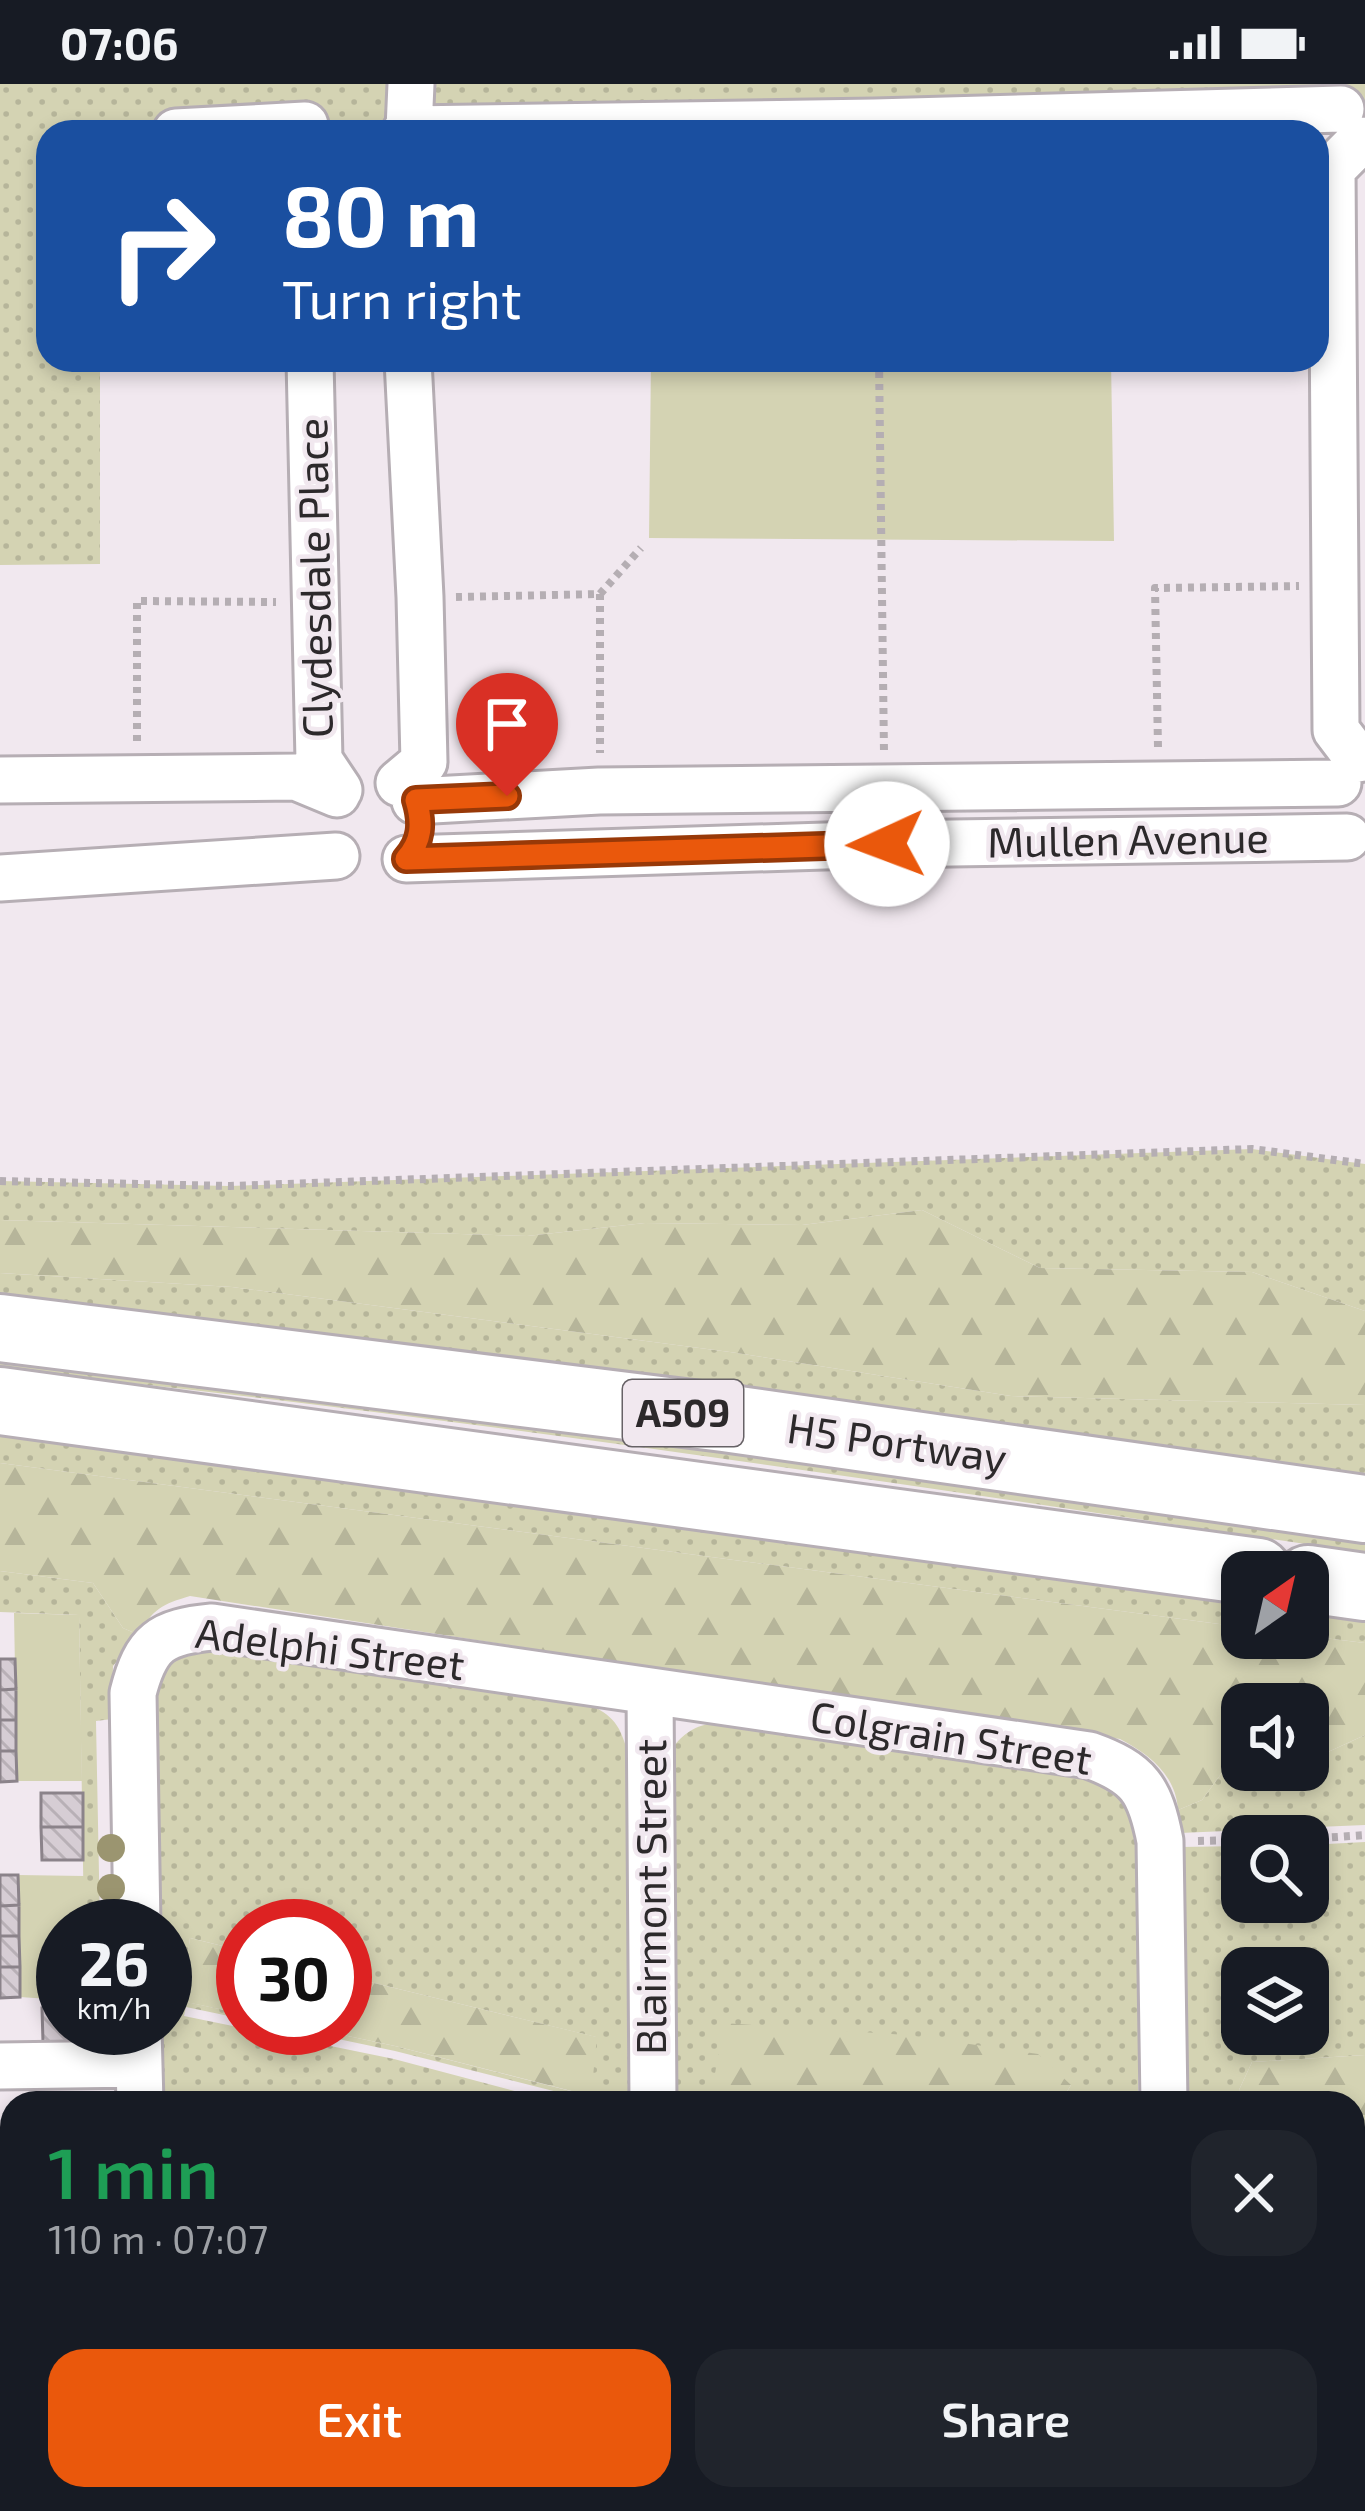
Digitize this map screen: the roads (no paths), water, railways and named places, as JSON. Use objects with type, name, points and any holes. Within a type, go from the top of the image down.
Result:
[{"type":"main road","name":"H5 Portway","points":[[0,1328],[724,1418],[1365,1509]]},
{"type":"main road","name":"H5 Portway","points":[[0,1401],[1221,1567]]},
{"type":"main road","points":[[1329,1582],[1365,1586]]},
{"type":"street","points":[[409,120],[411,84]]},
{"type":"street","points":[[1192,120],[1351,119],[1332,169],[1336,730],[1354,766],[1334,804],[1338,821],[1356,843]]},
{"type":"street","name":"Clydesdale Place","points":[[310,372],[319,760],[338,792]]},
{"type":"street","points":[[408,792],[424,763],[409,372]]},
{"type":"street","name":"Mullen Avenue","points":[[408,792],[1159,785],[1354,766]]},
{"type":"street","points":[[375,775],[408,792],[421,816],[419,838],[406,859],[371,872],[354,869],[336,856],[323,828],[325,811],[338,792],[358,777],[375,775]]},
{"type":"street","points":[[0,780],[296,777],[338,792]]},
{"type":"street","name":"Mullen Avenue","points":[[406,859],[887,844],[1356,843]]},
{"type":"street","points":[[0,878],[336,856]]},
{"type":"street","name":"Adelphi Street","points":[[137,1899],[133,1693],[140,1666],[154,1646],[177,1630],[212,1627],[650,1691]]},
{"type":"street","name":"Blairmont Street","points":[[650,1691],[653,2091]]},
{"type":"street","name":"Colgrain Street","points":[[650,1691],[1089,1755],[1119,1766],[1153,1805],[1160,1841],[1164,2091]]},
{"type":"street","points":[[0,2066],[139,2065]]}]
